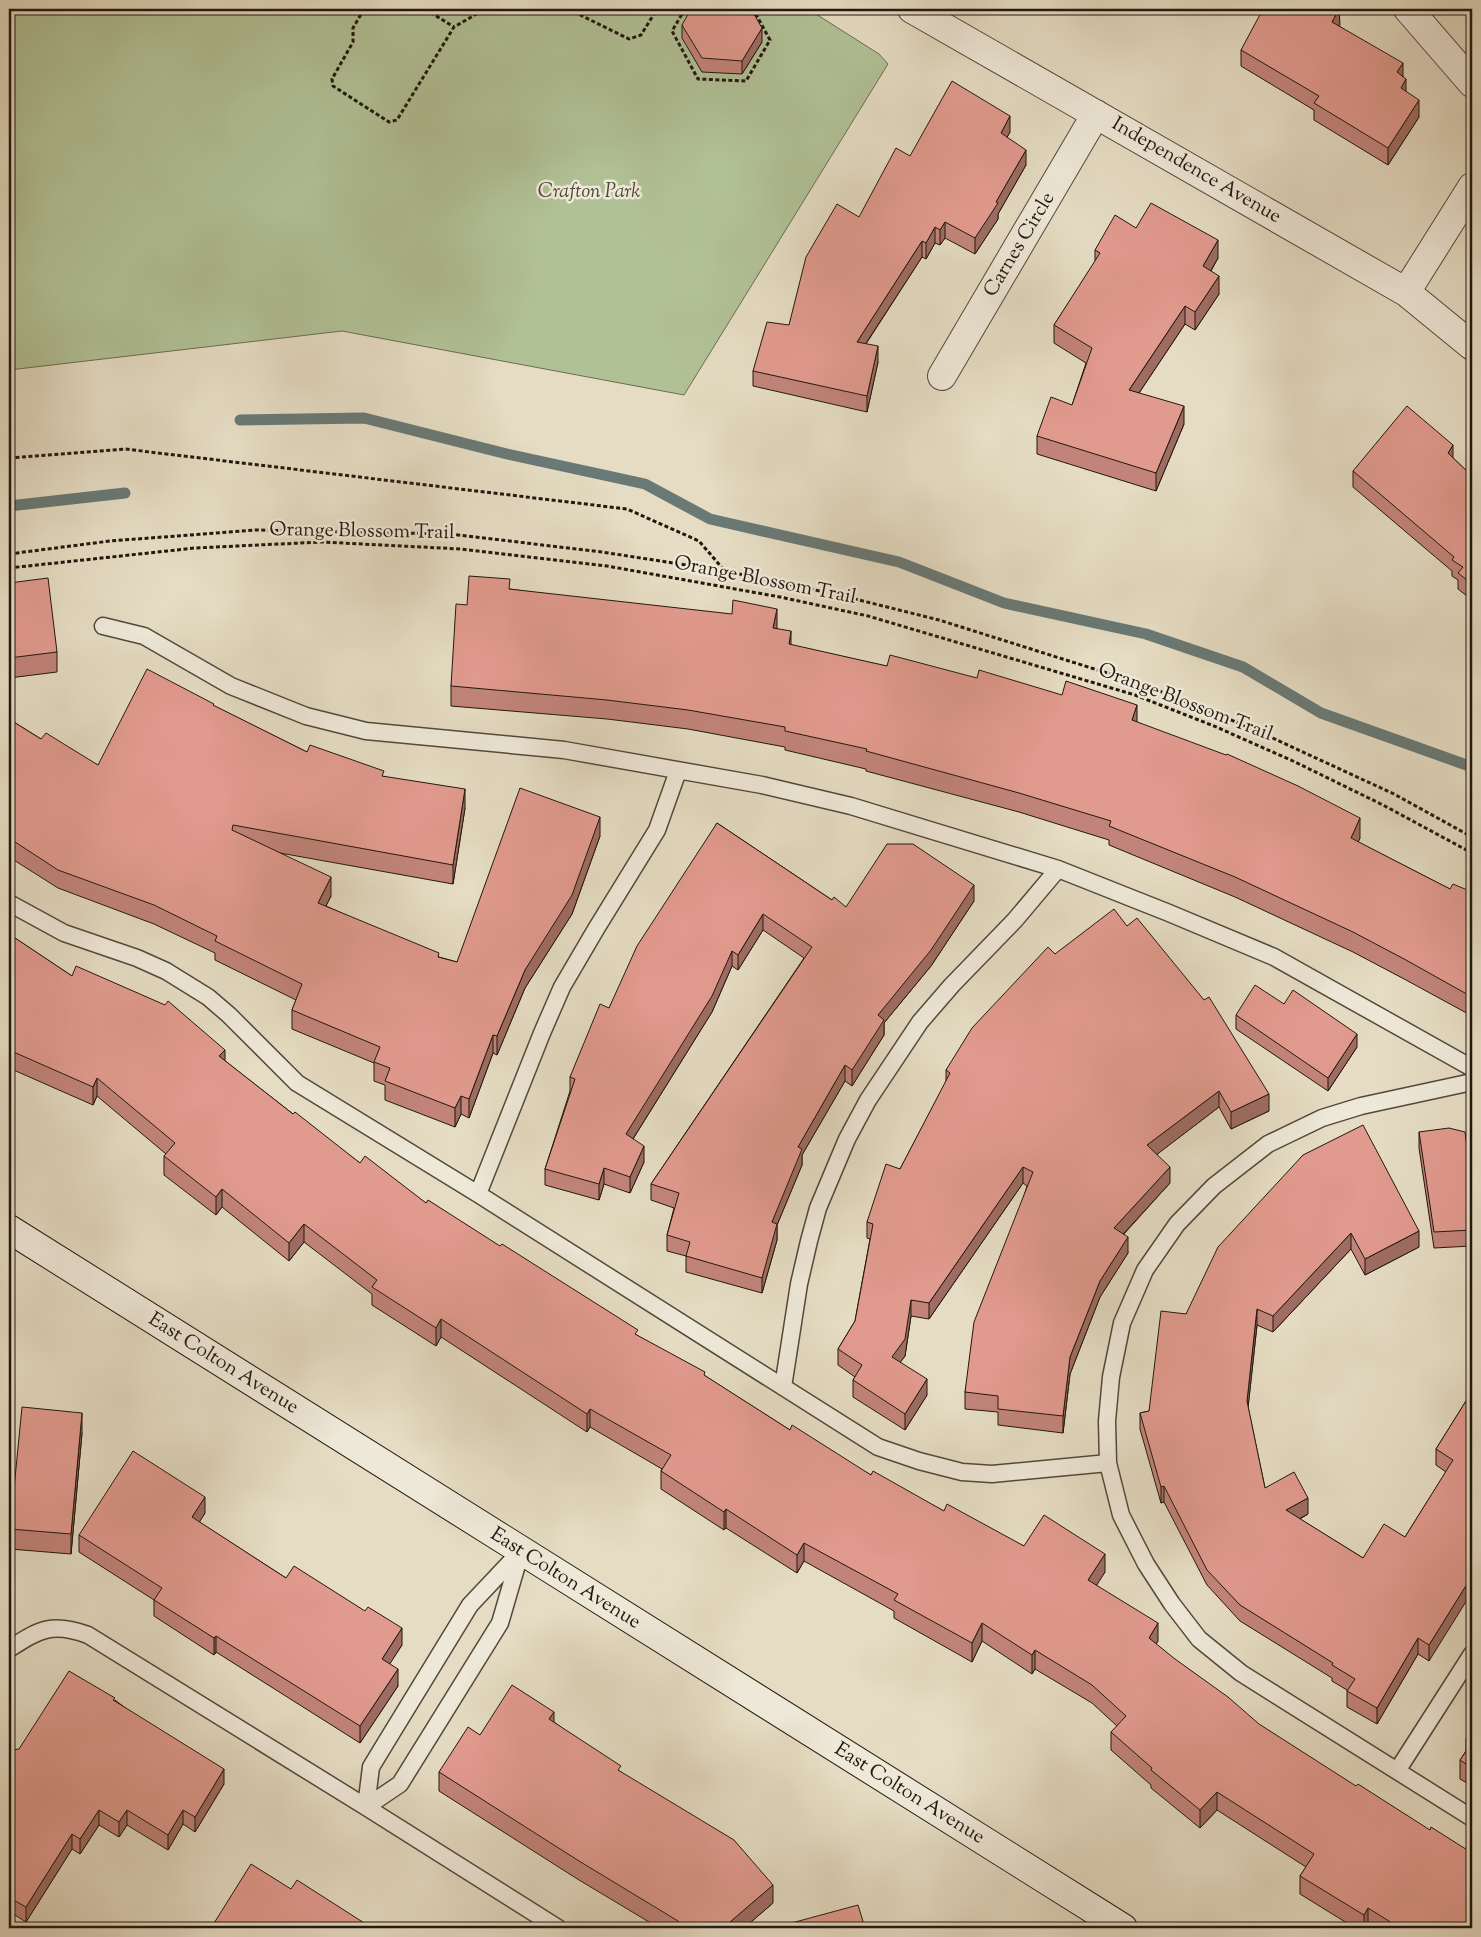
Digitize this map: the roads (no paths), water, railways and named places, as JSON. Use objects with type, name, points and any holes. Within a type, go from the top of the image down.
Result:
[{"type":"street","name":"Independence Avenue","points":[[912,9],[1406,292],[1472,346]]},
{"type":"street","points":[[1408,9],[1472,83]]},
{"type":"street","name":"Carnes Circle","points":[[942,376],[1096,114]]},
{"type":"street","points":[[1406,292],[1472,187]]},
{"type":"street","name":"East Colton Avenue","points":[[9,1229],[1123,1928]]},
{"type":"lane","points":[[103,626],[144,636],[231,686],[306,716],[366,731],[564,750],[762,785],[851,806],[1058,869],[1274,957],[1472,1068]]},
{"type":"lane","points":[[478,1194],[562,987],[657,830],[678,771]]},
{"type":"lane","points":[[783,1387],[799,1284],[809,1241],[818,1208],[847,1139],[868,1100],[920,1022],[1058,869]]},
{"type":"lane","points":[[9,903],[64,933],[137,958],[186,982],[208,996],[229,1015],[297,1083],[478,1194],[878,1446],[920,1462],[962,1472],[992,1474],[1108,1463]]},
{"type":"lane","points":[[1472,1082],[1360,1106],[1322,1118],[1268,1144],[1214,1186],[1177,1224],[1145,1270],[1122,1323],[1111,1377],[1108,1412],[1108,1463],[1121,1515],[1146,1564],[1172,1604],[1200,1639],[1241,1673],[1472,1818]]},
{"type":"lane","points":[[366,1807],[400,1784],[500,1623],[521,1551]]},
{"type":"lane","points":[[366,1807],[371,1767],[379,1753],[470,1605],[521,1551]]},
{"type":"lane","points":[[9,1649],[43,1629],[68,1628],[88,1636],[558,1928]]},
{"type":"lane","points":[[1397,1771],[1472,1654]]},
{"type":"waterway","points":[[240,420],[364,418],[507,454],[645,484],[710,519],[899,562],[1004,603],[1146,634],[1243,667],[1321,713],[1472,767]]},
{"type":"waterway","points":[[9,506],[125,493]]},
{"type":"park label","name":"Crafton Park","points":[[589,192]]}]
